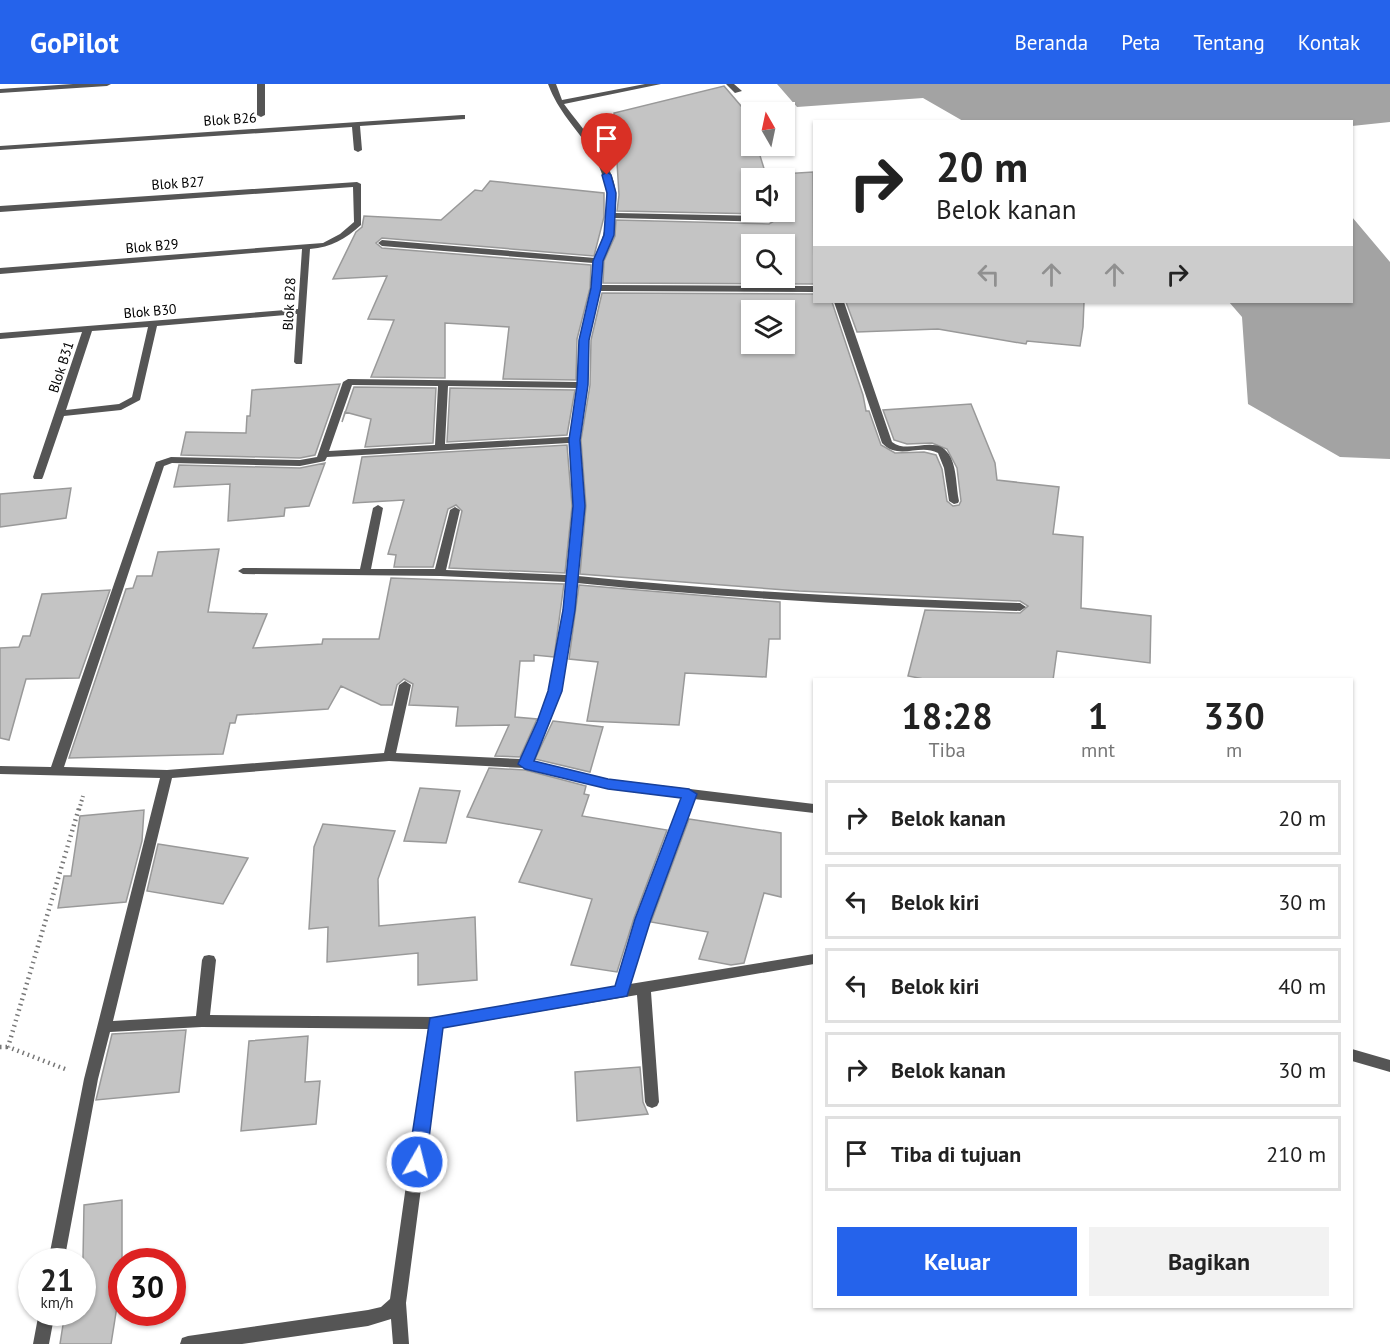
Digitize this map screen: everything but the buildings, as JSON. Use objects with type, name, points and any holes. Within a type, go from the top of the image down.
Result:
[{"type":"street","points":[[0,91],[107,84]]},
{"type":"street","points":[[261,84],[261,116]]},
{"type":"street","points":[[525,764],[555,691],[569,610],[579,506],[574,440],[583,385],[584,340],[596,288],[598,261],[609,235],[612,193],[607,175],[594,151],[559,103],[552,84]]},
{"type":"street","points":[[559,103],[657,84]]},
{"type":"street","points":[[730,84],[738,91]]},
{"type":"street","name":"Blok B26","points":[[0,148],[462,117]]},
{"type":"street","points":[[356,124],[358,150]]},
{"type":"street","name":"Blok B27","points":[[0,209],[357,184]]},
{"type":"street","name":"Blok B29","points":[[0,272],[325,245],[343,236],[358,223],[357,184]]},
{"type":"street","points":[[611,215],[741,218]]},
{"type":"street","points":[[382,243],[598,261]]},
{"type":"street","name":"Blok B28","points":[[299,362],[306,247]]},
{"type":"street","points":[[596,288],[813,289]]},
{"type":"street","points":[[839,303],[886,443],[892,449],[903,451],[931,446],[942,451],[946,459],[954,501]]},
{"type":"street","name":"Blok B30","points":[[0,336],[302,311]]},
{"type":"street","name":"Blok B31","points":[[61,412],[121,407],[136,398],[141,388],[153,324]]},
{"type":"street","name":"Blok B31","points":[[38,477],[88,329]]},
{"type":"street","points":[[56,771],[160,464],[171,460],[300,463],[318,461],[348,382],[583,385]]},
{"type":"street","points":[[440,447],[443,383]]},
{"type":"street","points":[[322,454],[574,440]]},
{"type":"street","points":[[365,572],[378,508]]},
{"type":"street","points":[[440,573],[455,510]]},
{"type":"street","points":[[243,571],[440,573],[571,579],[668,590],[1020,608]]},
{"type":"street","points":[[389,757],[405,685]]},
{"type":"street","points":[[0,770],[167,774],[389,757],[525,764],[608,784],[813,808]]},
{"type":"street","points":[[59,1248],[91,1079],[167,774]]},
{"type":"street","points":[[621,991],[643,919],[689,794]]},
{"type":"street","points":[[103,1027],[202,1021],[436,1023],[813,959]]},
{"type":"street","points":[[202,1021],[209,960]]},
{"type":"street","points":[[644,988],[652,1102]]},
{"type":"street","points":[[401,1344],[398,1303],[436,1023]]},
{"type":"street","points":[[1353,1054],[1390,1066]]},
{"type":"street","points":[[188,1344],[368,1318],[386,1313],[398,1303]]},
{"type":"street","points":[[41,1344],[44,1326]]},
{"type":"path","points":[[8,1047],[90,773]]},
{"type":"path","points":[[0,1047],[8,1047],[91,1079]]},
{"type":"shaded area","points":[[777,84],[1390,84],[1390,122],[1353,126],[1353,120],[961,120],[923,98],[797,107]]},
{"type":"shaded area","points":[[1353,218],[1390,262],[1390,459],[1340,457],[1248,404],[1242,317],[1230,303],[1353,303]]},
{"type":"route","points":[[417,1162],[436,1023],[621,991],[643,919],[689,794],[608,784],[525,764],[555,691],[569,610],[579,506],[574,440],[583,385],[584,340],[596,288],[598,261],[609,235],[612,193],[607,175]]}]
